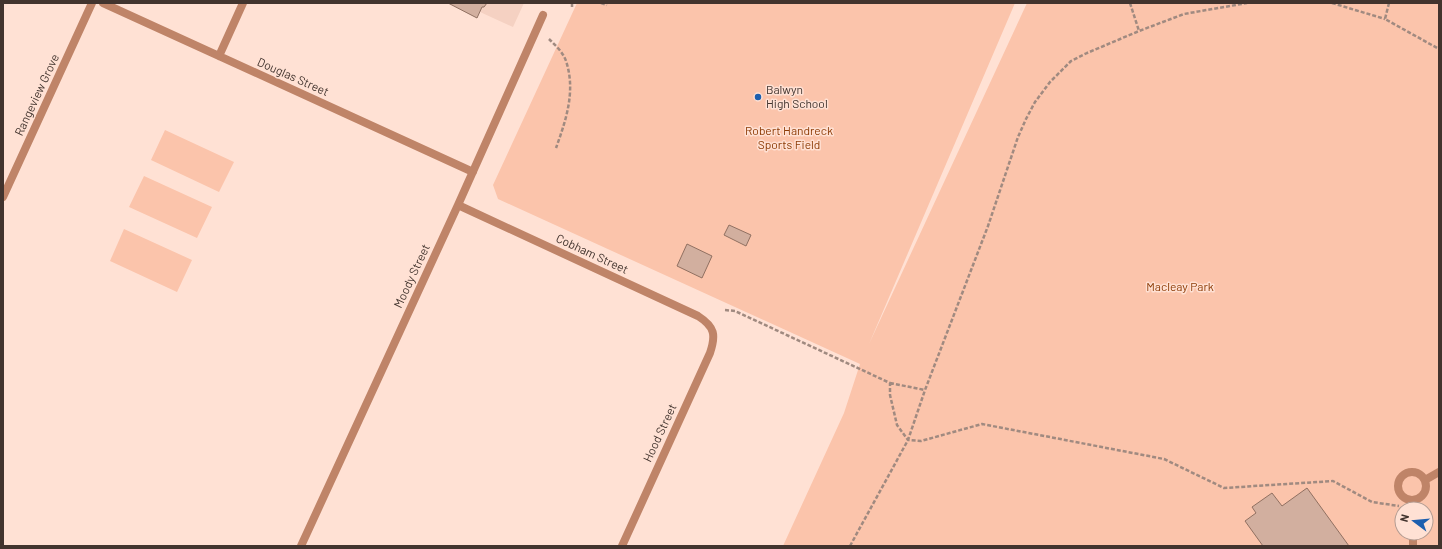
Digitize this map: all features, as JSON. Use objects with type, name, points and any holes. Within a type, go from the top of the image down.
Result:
[{"type":"street","name":"Rangeview Grove","points":[[3,197],[92,3]]},
{"type":"street","name":"Douglas Street","points":[[103,3],[473,172]]},
{"type":"street","points":[[219,56],[243,3]]},
{"type":"street","name":"Moody Street","points":[[301,546],[458,205],[543,15]]},
{"type":"street","name":"Cobham Street","points":[[458,205],[698,316],[705,320],[712,329]]},
{"type":"street","name":"Hood Street","points":[[622,546],[710,354],[714,335],[712,329]]},
{"type":"street","points":[[1407,501],[1404,498],[1398,486],[1405,474],[1414,472],[1425,480],[1426,485],[1424,494],[1417,501]]},
{"type":"street","points":[[1425,480],[1439,472]]},
{"type":"path","points":[[572,3],[572,8]]},
{"type":"path","points":[[601,3],[607,5]]},
{"type":"path","points":[[1130,3],[1139,31]]},
{"type":"path","points":[[850,546],[908,440],[925,390],[988,226],[1018,137],[1035,102],[1050,82],[1071,61],[1087,53],[1184,14],[1247,3]]},
{"type":"path","points":[[1332,3],[1385,19],[1439,49]]},
{"type":"path","points":[[1385,19],[1389,3]]},
{"type":"path","points":[[538,28],[557,47],[566,60],[569,79],[570,100],[568,112],[556,148]]},
{"type":"path","points":[[725,310],[735,311],[890,382],[925,390]]},
{"type":"path","points":[[890,382],[890,396],[897,425],[908,440],[921,441],[982,424],[1164,458],[1224,488],[1333,480],[1372,502],[1394,504]]},
{"type":"shaded area","points":[[448,3],[524,3],[513,27],[480,12],[477,18]]},
{"type":"green space","name":"Macleay Park","points":[[577,3],[1015,3],[869,344],[1027,3],[1439,3],[1439,546],[783,546],[844,413],[860,364],[498,199],[493,185]]},
{"type":"green space","points":[[165,130],[234,162],[219,192],[151,160]]},
{"type":"green space","points":[[144,176],[212,207],[197,238],[129,207]]},
{"type":"green space","points":[[124,229],[192,260],[177,292],[110,261]]},
{"type":"building","points":[[448,3],[487,3],[484,7],[482,7],[477,18]]},
{"type":"building","points":[[729,225],[751,235],[746,246],[724,235]]},
{"type":"building","points":[[687,244],[712,256],[702,278],[677,266]]},
{"type":"building","points":[[1307,488],[1349,546],[1263,546],[1245,521],[1256,513],[1252,507],[1272,493],[1282,506]]},
{"type":"place","name":"Balwyn High School","points":[[758,97]]},
{"type":"park label","name":"Robert Handreck Sports Field","points":[[789,138]]}]
